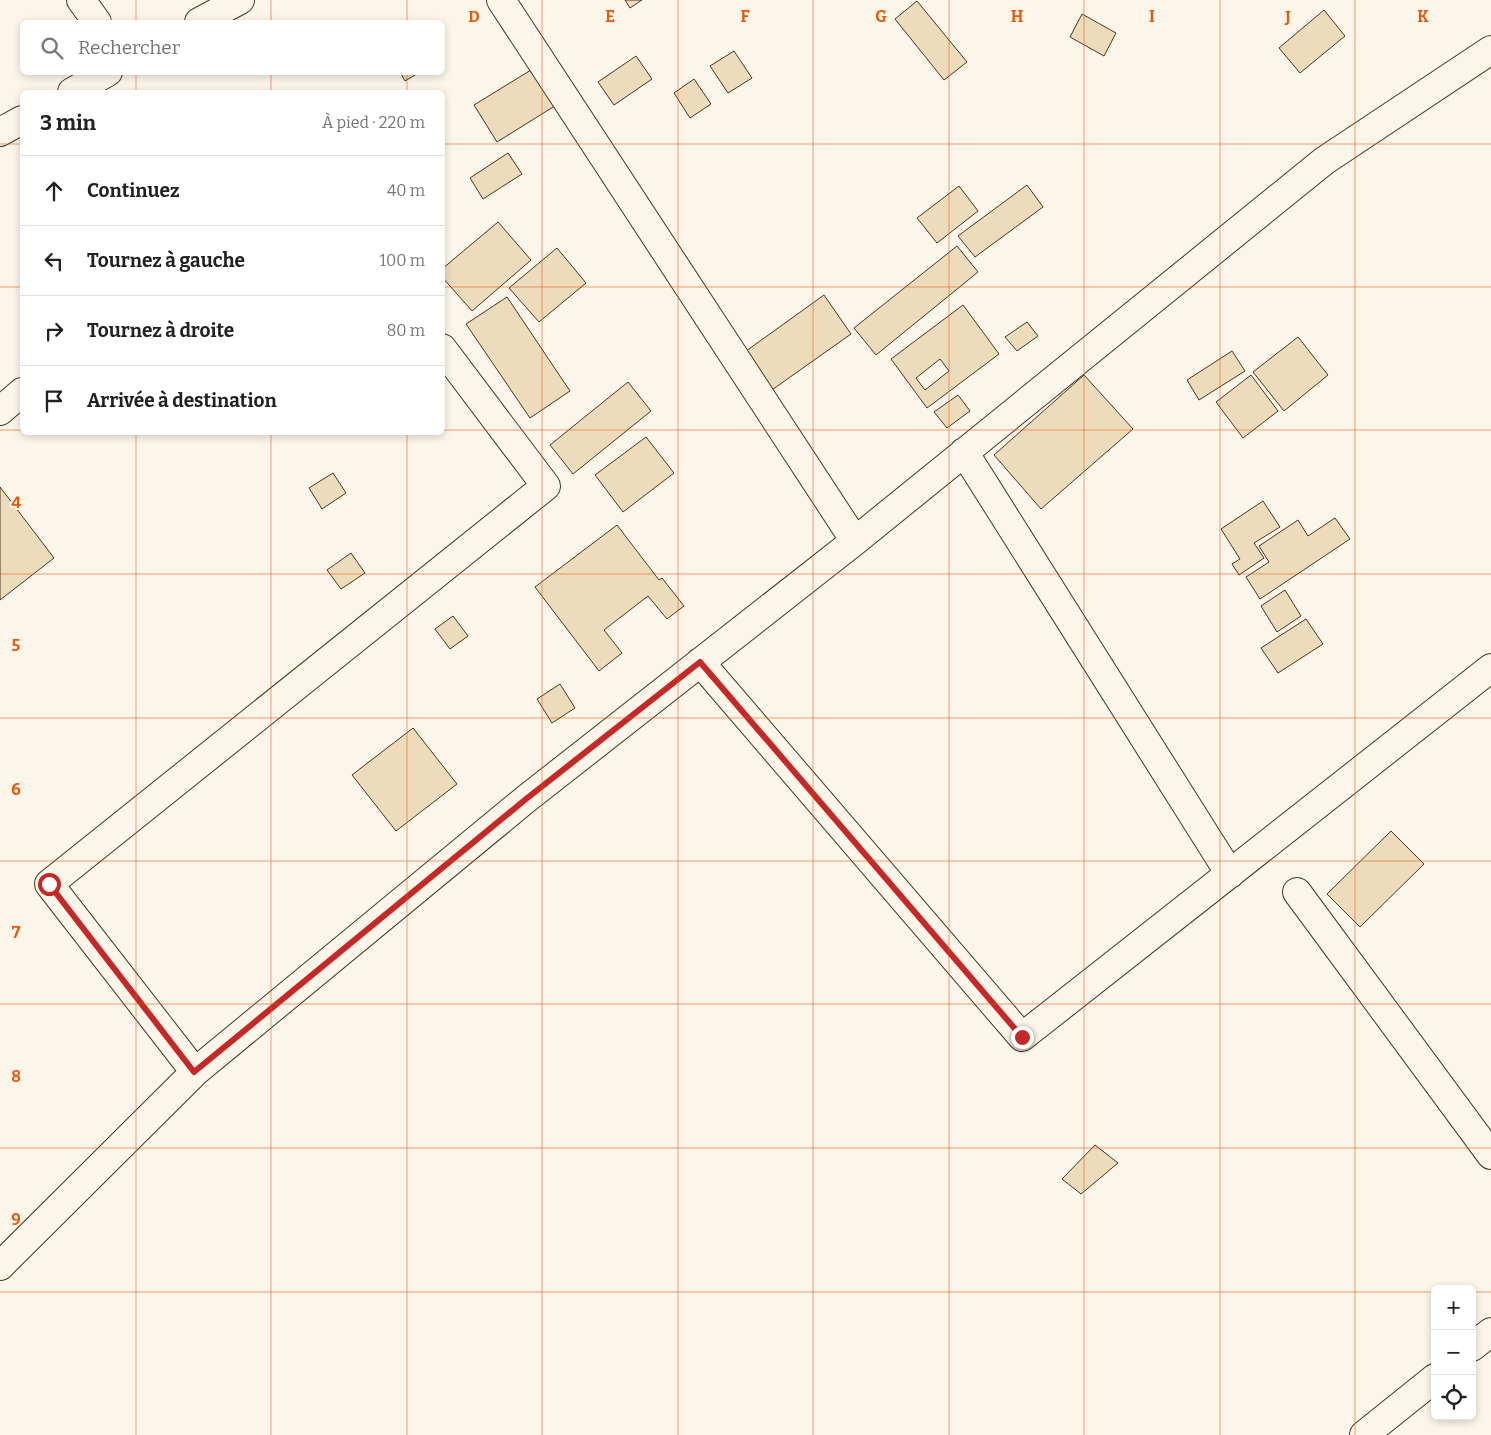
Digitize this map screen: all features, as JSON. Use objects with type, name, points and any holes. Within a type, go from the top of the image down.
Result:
[{"type":"street","points":[[81,0],[96,20]]},
{"type":"street","points":[[203,20],[240,0]]},
{"type":"street","points":[[501,0],[855,541]]},
{"type":"street","points":[[0,1266],[194,1072],[526,799],[855,541],[1324,161],[1491,50]]},
{"type":"street","points":[[76,90],[103,75]]},
{"type":"street","points":[[0,132],[20,121]]},
{"type":"street","points":[[194,1072],[49,884],[546,486],[445,352]]},
{"type":"street","points":[[0,411],[20,394]]},
{"type":"street","points":[[964,452],[1230,874]]},
{"type":"street","points":[[700,662],[1022,1037],[1491,668]]},
{"type":"street","points":[[1297,892],[1491,1155]]},
{"type":"street","points":[[1476,1344],[1491,1332]]},
{"type":"street","points":[[1364,1435],[1431,1381]]},
{"type":"building","points":[[625,0],[642,0],[630,8]]},
{"type":"building","points":[[917,1],[967,62],[944,80],[895,19]]},
{"type":"building","points":[[1324,10],[1345,36],[1300,73],[1279,48]]},
{"type":"building","points":[[1082,14],[1116,33],[1104,56],[1070,37]]},
{"type":"building","points":[[734,51],[752,78],[728,93],[710,66]]},
{"type":"building","points":[[636,56],[652,79],[614,105],[598,82]]},
{"type":"building","points":[[544,62],[566,99],[497,142],[474,105]]},
{"type":"building","points":[[402,75],[415,75],[405,81]]},
{"type":"building","points":[[694,79],[711,104],[690,118],[674,93]]},
{"type":"building","points":[[508,153],[522,174],[483,199],[470,178]]},
{"type":"building","points":[[1027,185],[1043,207],[975,257],[958,236]]},
{"type":"building","points":[[959,186],[978,211],[937,243],[917,218]]},
{"type":"building","points":[[498,222],[531,260],[472,311],[445,280],[445,266]]},
{"type":"building","points":[[957,246],[978,272],[876,355],[854,328]]},
{"type":"building","points":[[557,248],[586,283],[539,322],[509,288]]},
{"type":"building","points":[[824,295],[851,334],[769,392],[742,354]]},
{"type":"building","points":[[507,297],[570,391],[530,418],[466,324]]},
{"type":"building","points":[[963,305],[999,354],[927,408],[891,359]],"holes":[[[940,359],[949,371],[925,390],[916,378]]]},
{"type":"building","points":[[1027,322],[1038,336],[1017,351],[1005,337]]},
{"type":"building","points":[[1298,337],[1328,375],[1284,411],[1253,372]]},
{"type":"building","points":[[1232,351],[1245,371],[1199,400],[1187,380]]},
{"type":"building","points":[[1084,375],[1133,429],[1041,509],[994,455]]},
{"type":"building","points":[[1251,375],[1278,411],[1243,438],[1216,402]]},
{"type":"building","points":[[628,382],[651,411],[573,474],[550,445]]},
{"type":"building","points":[[958,395],[970,411],[947,428],[934,412]]},
{"type":"building","points":[[646,437],[674,473],[623,512],[595,475]]},
{"type":"building","points":[[333,473],[346,493],[322,509],[309,488]]},
{"type":"building","points":[[0,487],[54,558],[0,600]]},
{"type":"building","points":[[1263,501],[1280,527],[1254,543],[1264,558],[1239,575],[1232,564],[1240,559],[1221,529]]},
{"type":"building","points":[[1335,518],[1350,539],[1260,599],[1246,577],[1269,562],[1259,546],[1298,520],[1308,536]]},
{"type":"building","points":[[617,525],[659,580],[662,578],[684,606],[667,619],[648,596],[604,630],[622,653],[599,671],[535,587]]},
{"type":"building","points":[[351,553],[365,573],[341,589],[327,570]]},
{"type":"building","points":[[1285,590],[1301,616],[1277,632],[1261,606]]},
{"type":"building","points":[[453,616],[468,636],[450,649],[435,629]]},
{"type":"building","points":[[1306,619],[1323,644],[1278,673],[1261,648]]},
{"type":"building","points":[[560,684],[575,708],[552,723],[537,699]]},
{"type":"building","points":[[413,728],[457,784],[396,831],[352,775]]},
{"type":"building","points":[[1391,831],[1424,864],[1360,927],[1327,894]]},
{"type":"building","points":[[1095,1145],[1118,1163],[1081,1194],[1062,1179]]},
{"type":"route","points":[[49,884],[194,1072],[526,799],[700,662],[1022,1037]]}]
